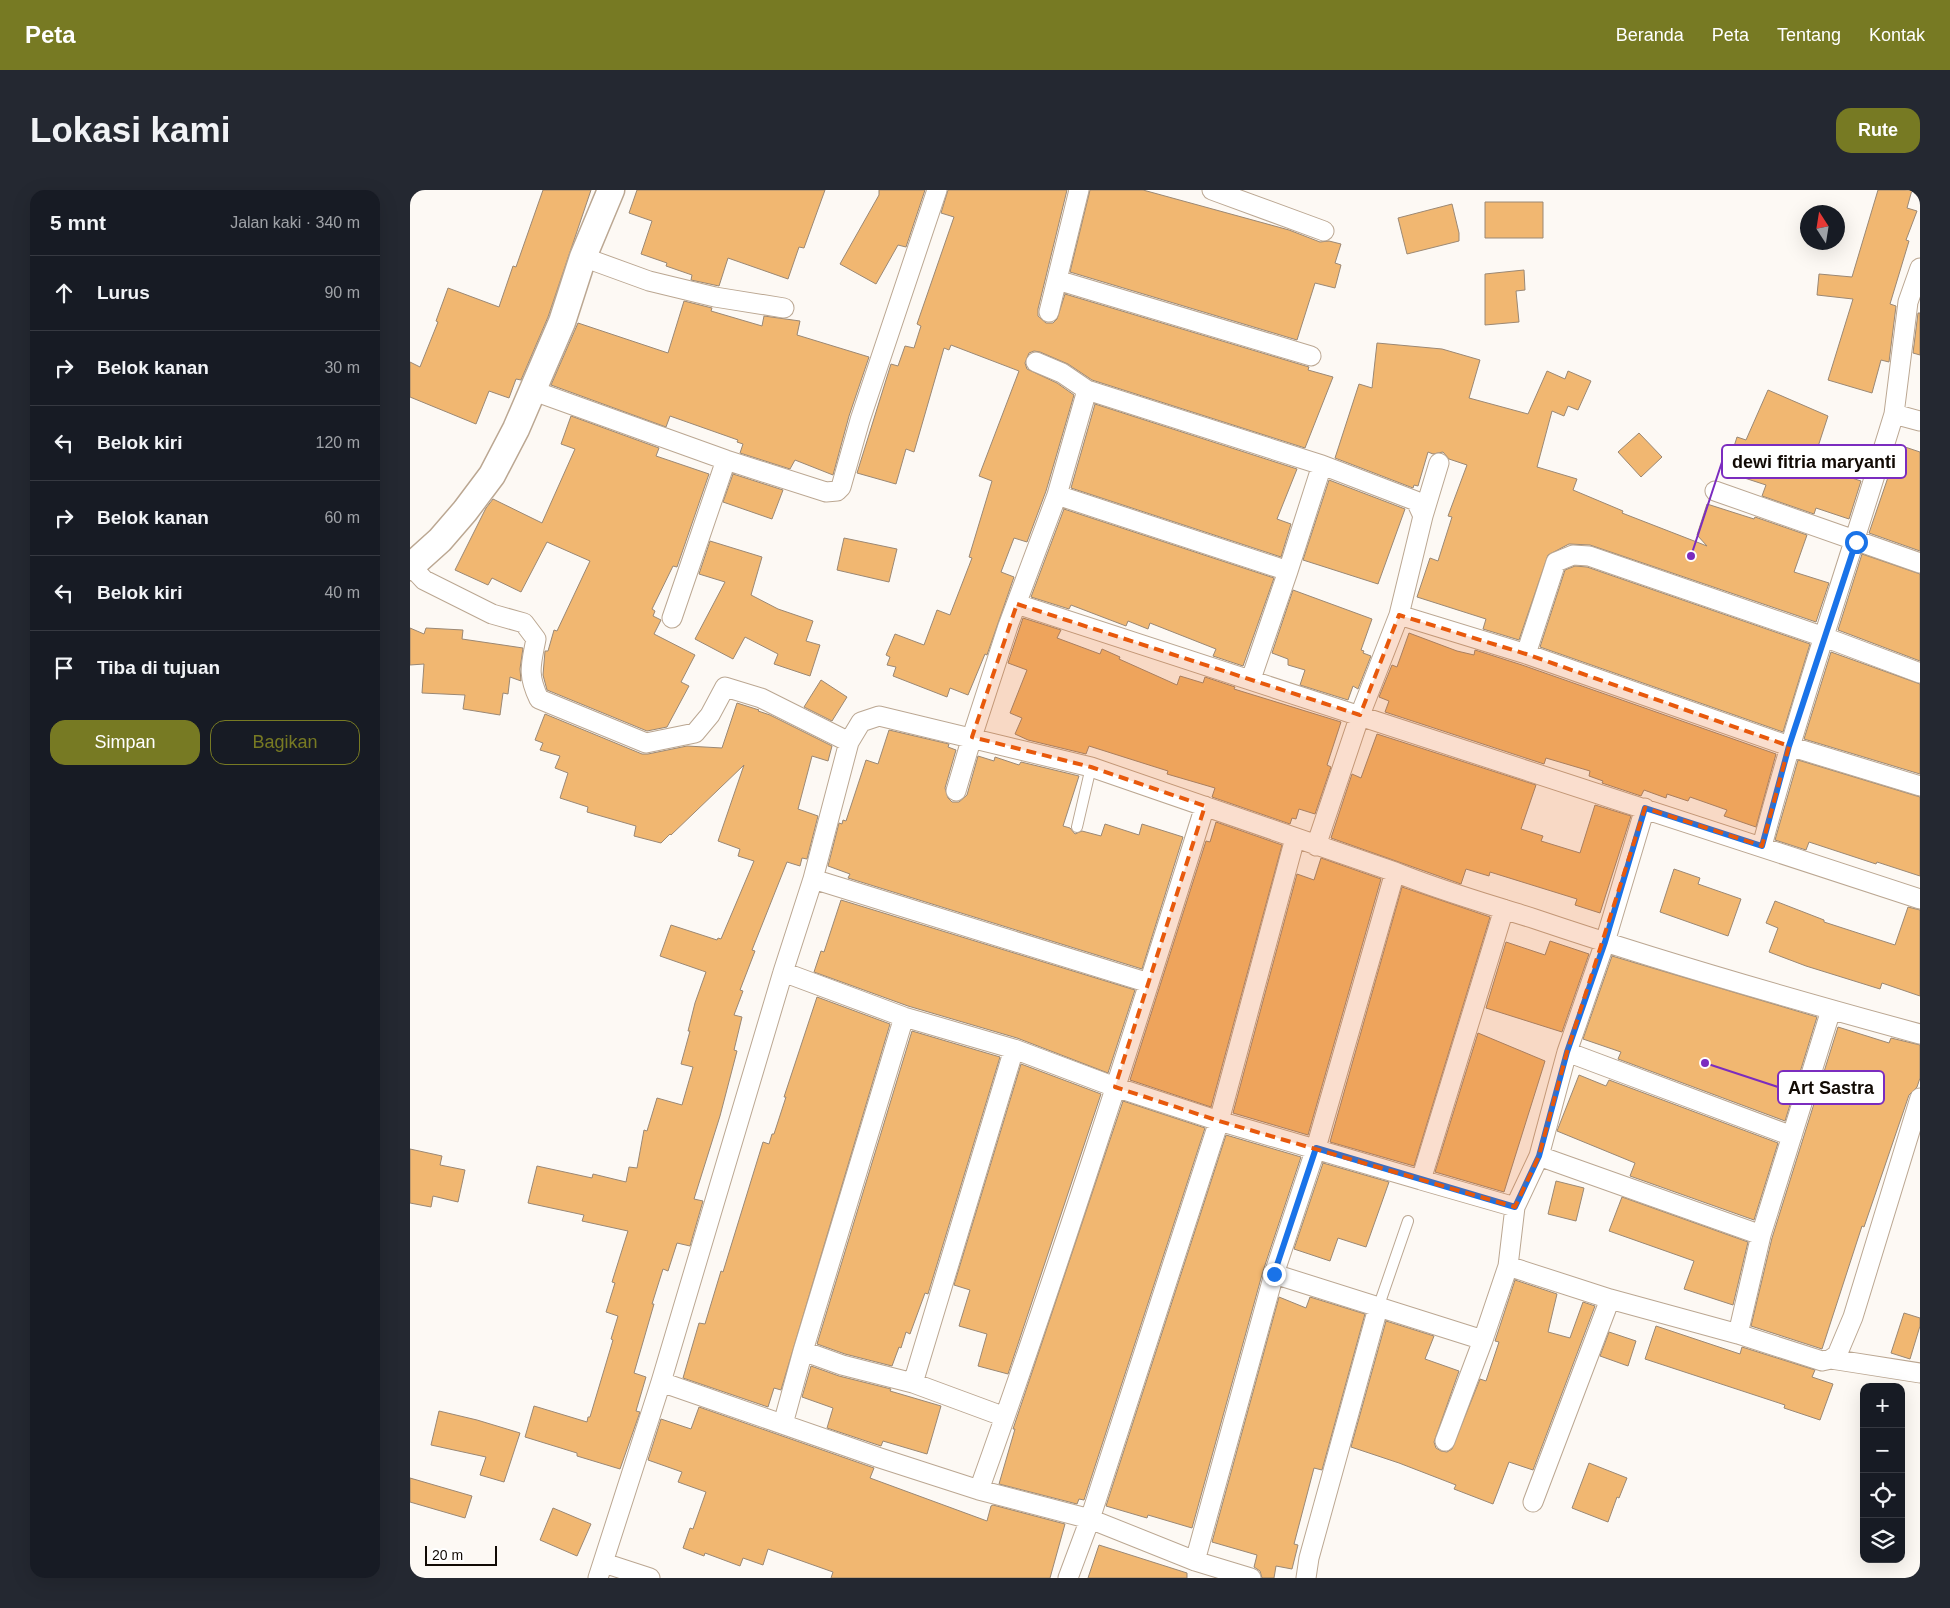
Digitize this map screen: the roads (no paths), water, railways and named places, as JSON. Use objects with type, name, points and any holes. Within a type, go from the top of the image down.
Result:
[{"type":"street","points":[[611,190],[583,258],[562,322],[534,391],[492,475],[440,540],[411,566],[424,580],[492,614],[524,623],[536,639],[530,669],[531,683],[539,700],[646,743],[695,733],[710,715],[725,687],[761,698],[849,742]]},
{"type":"street","points":[[534,391],[726,460],[826,492],[837,491],[842,487],[860,420],[937,190]]},
{"type":"street","points":[[1049,312],[1079,190]]},
{"type":"street","points":[[1212,190],[1324,231]]},
{"type":"street","points":[[583,258],[658,283],[715,297],[784,308]]},
{"type":"street","points":[[1762,846],[1789,746],[1856,542],[1894,414],[1908,302],[1920,268]]},
{"type":"street","points":[[1057,280],[1311,356]]},
{"type":"street","points":[[1036,362],[1062,373],[1087,390],[1322,465],[1416,501],[1423,516]]},
{"type":"street","points":[[956,791],[972,737],[1017,604],[1057,495],[1087,390]]},
{"type":"street","points":[[1894,414],[1920,421]]},
{"type":"street","points":[[672,618],[726,460]]},
{"type":"street","points":[[1316,846],[1360,715],[1398,615],[1423,516],[1439,463]]},
{"type":"street","points":[[1250,680],[1322,465]]},
{"type":"street","points":[[1715,491],[1920,563]]},
{"type":"street","points":[[1057,495],[1288,571]]},
{"type":"street","points":[[1526,654],[1556,562],[1573,555],[1589,556],[1824,637],[1920,673]]},
{"type":"street","points":[[1017,604],[1920,899]]},
{"type":"street","points":[[1398,615],[1526,654],[1789,746],[1920,786]]},
{"type":"street","points":[[650,1578],[601,1570],[660,1382],[782,972],[813,879],[849,742],[860,722],[879,716],[1091,767],[1395,872],[1425,885],[1605,942],[1831,1010],[1920,1034]]},
{"type":"street","points":[[978,1490],[1005,1418],[1115,1087],[1204,806]]},
{"type":"street","points":[[1445,1441],[1483,1340],[1508,1266],[1515,1207],[1539,1156],[1567,1052],[1605,942],[1645,808]]},
{"type":"street","points":[[1068,1578],[1090,1519],[1219,1121],[1295,838]]},
{"type":"street","points":[[1195,1561],[1274,1274],[1316,1148],[1395,872]]},
{"type":"street","points":[[813,879],[1149,983]]},
{"type":"street","points":[[1421,1180],[1504,909]]},
{"type":"street","points":[[782,972],[904,1017],[1014,1049],[1115,1087],[1219,1121],[1515,1207]]},
{"type":"street","points":[[1738,1334],[1761,1235],[1831,1010]]},
{"type":"street","points":[[783,1424],[803,1351],[904,1017]]},
{"type":"street","points":[[913,1383],[1014,1049]]},
{"type":"street","points":[[1567,1052],[1792,1136]]},
{"type":"street","points":[[1508,1266],[1610,1299],[1738,1334],[1822,1361],[1831,1359],[1837,1355],[1853,1317],[1920,1098]]},
{"type":"street","points":[[1539,1156],[1761,1235]]},
{"type":"street","points":[[1274,1274],[1483,1340]]},
{"type":"street","points":[[1533,1502],[1610,1299]]},
{"type":"street","points":[[1306,1578],[1309,1558],[1378,1308]]},
{"type":"street","points":[[803,1351],[842,1365],[913,1383],[1005,1418]]},
{"type":"street","points":[[1831,1359],[1920,1374]]},
{"type":"street","points":[[660,1382],[978,1490],[1090,1519],[1195,1561],[1251,1578]]},
{"type":"lane","points":[[1077,828],[1091,767]]},
{"type":"lane","points":[[1378,1308],[1408,1221]]},
{"type":"place","name":"dewi fitria maryanti","points":[[1691,556]]},
{"type":"place","name":"Art Sastra","points":[[1705,1063]]}]
